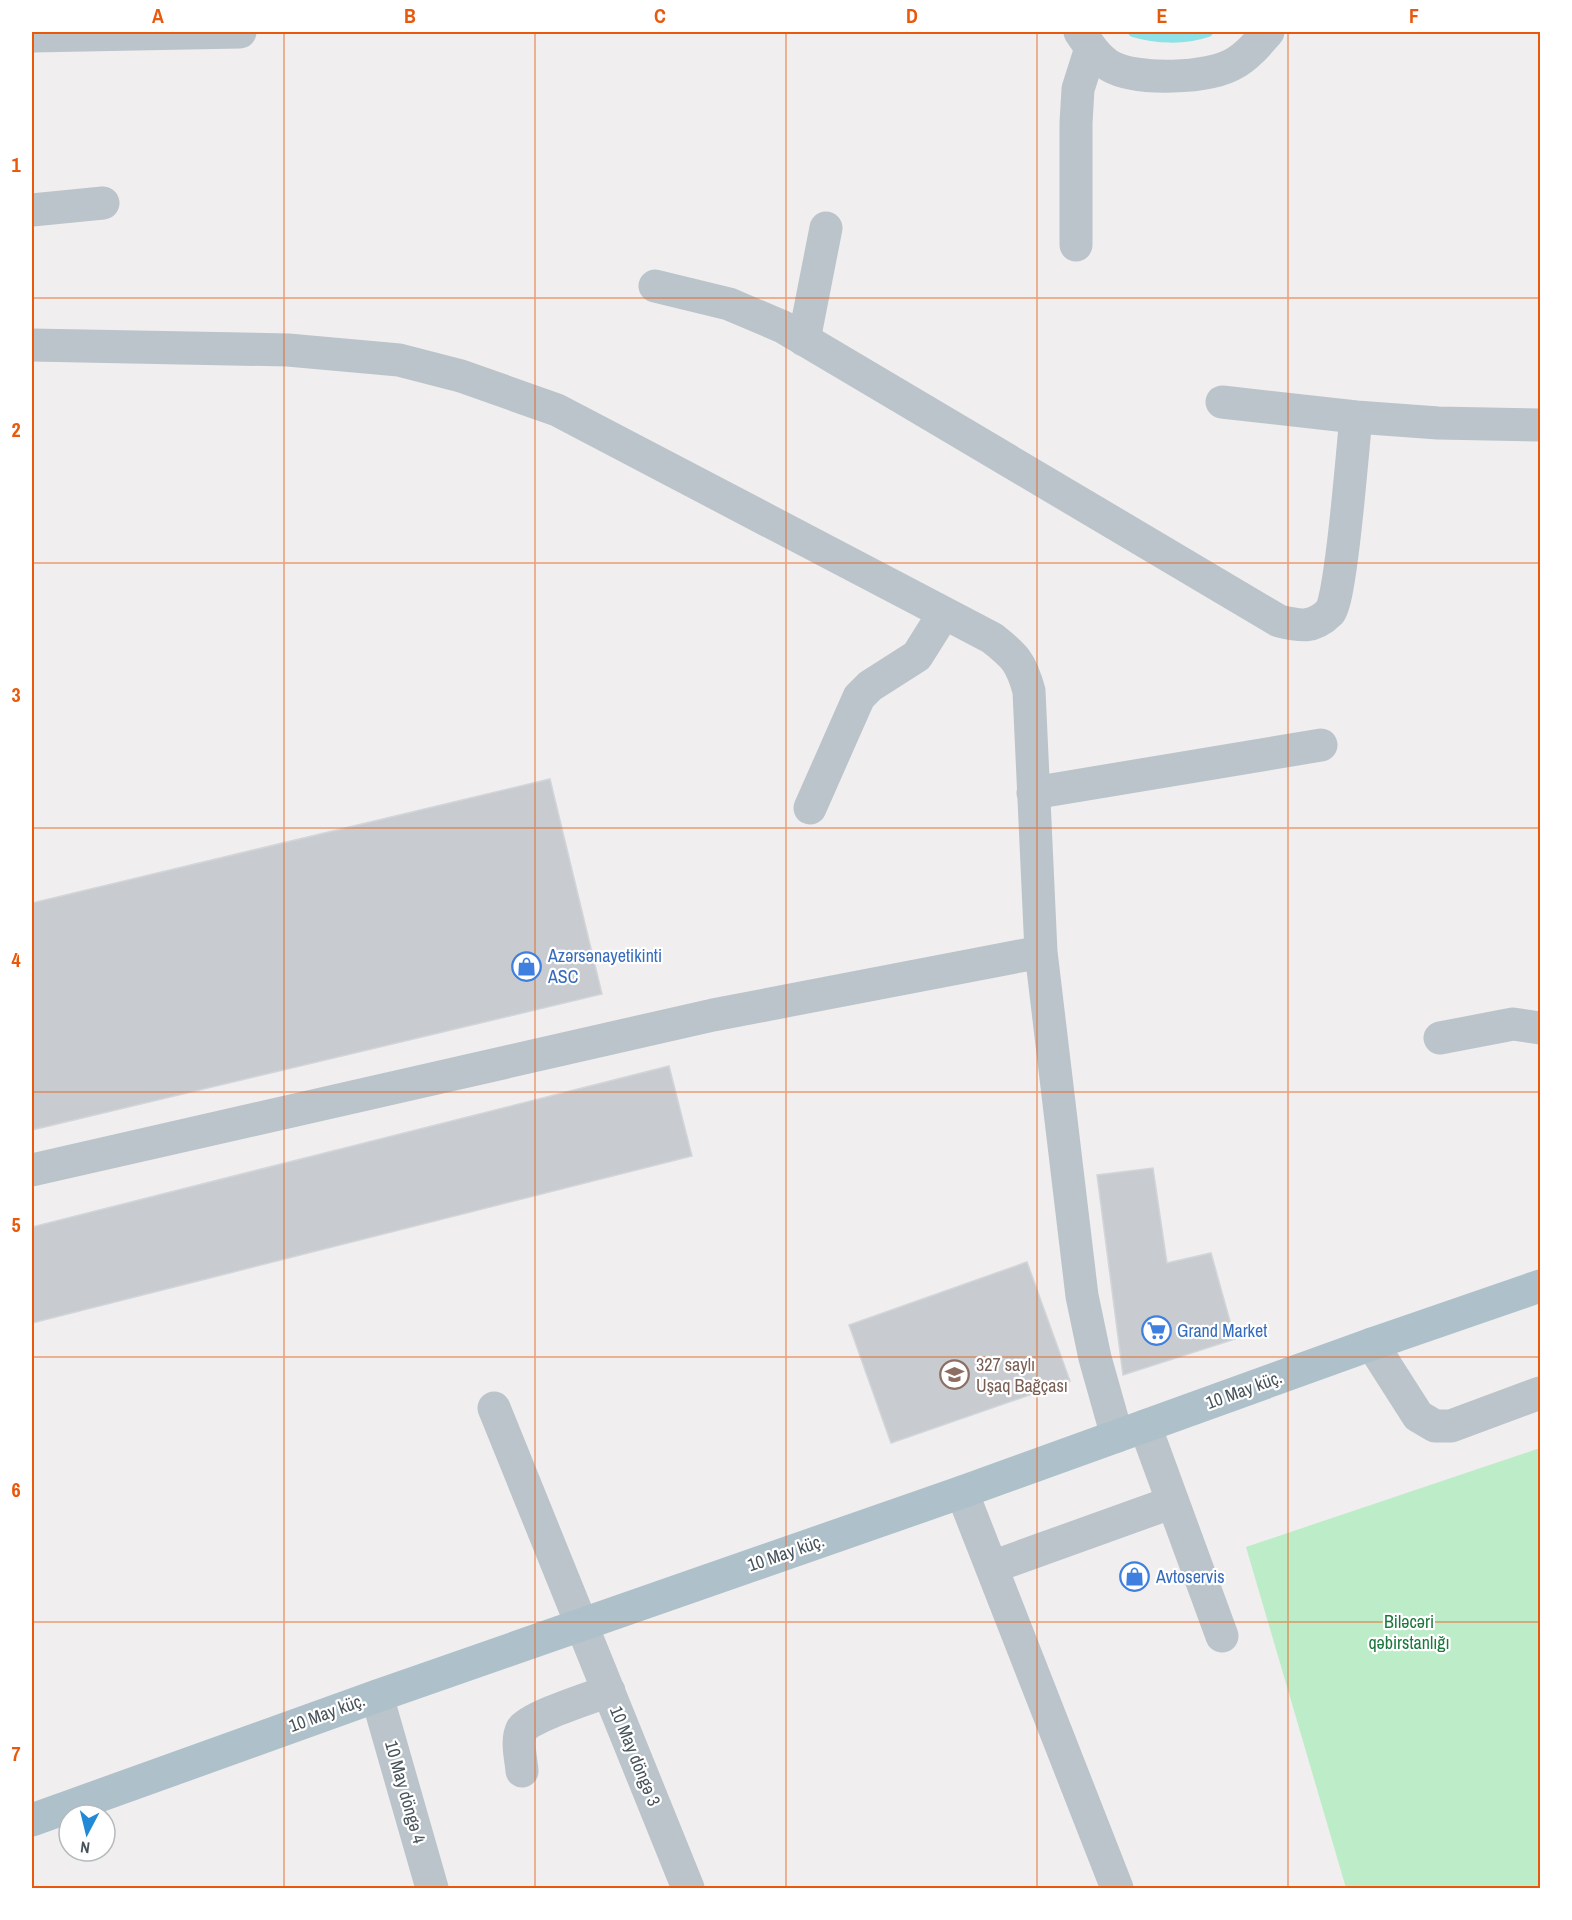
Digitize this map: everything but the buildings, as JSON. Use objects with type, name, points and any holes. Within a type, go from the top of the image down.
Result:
[{"type":"main road","name":"10 May küç.","points":[[32,1820],[582,1623],[962,1492],[1540,1286]]},
{"type":"street","points":[[32,36],[240,32]]},
{"type":"street","points":[[1085,40],[1110,66],[1140,75],[1180,76],[1210,72],[1236,63],[1268,32]]},
{"type":"street","points":[[1076,245],[1077,100],[1085,40]]},
{"type":"street","points":[[32,210],[103,203]]},
{"type":"street","points":[[804,340],[826,228]]},
{"type":"street","points":[[656,286],[729,304],[783,327],[1279,621],[1303,626],[1319,620],[1332,610],[1338,583],[1356,417]]},
{"type":"street","points":[[32,345],[288,350],[399,360],[461,376],[557,410],[992,638],[1012,653],[1023,670],[1029,691],[1041,952],[1082,1296],[1095,1358],[1131,1431],[1173,1502],[1222,1636]]},
{"type":"street","points":[[1222,402],[1356,417],[1438,423],[1540,425]]},
{"type":"street","points":[[810,808],[859,697],[870,686],[917,656],[944,613]]},
{"type":"street","points":[[1033,793],[1321,745]]},
{"type":"street","points":[[32,1170],[713,1015],[1041,952]]},
{"type":"street","points":[[1440,1038],[1513,1024],[1540,1028]]},
{"type":"street","points":[[1372,1344],[1418,1416],[1435,1426],[1451,1426],[1540,1393]]},
{"type":"street","name":"10 May döngə 3","points":[[494,1408],[688,1888]]},
{"type":"street","points":[[962,1492],[1117,1888]]},
{"type":"street","points":[[992,1567],[1173,1502]]},
{"type":"street","points":[[522,1771],[519,1741],[523,1727],[534,1719],[609,1691]]},
{"type":"street","name":"10 May döngə 4","points":[[377,1696],[432,1888]]},
{"type":"green space","name":"Biləcəri qəbirstanlığı","points":[[1540,1448],[1540,1888],[1346,1888],[1246,1547]]},
{"type":"waterway","points":[[1133,32],[1170,38],[1208,32]]},
{"type":"place","name":"Azərsənayetikinti ASC","points":[[527,966]]},
{"type":"place","name":"Grand Market","points":[[1156,1331]]},
{"type":"place","name":"327 saylı Uşaq Bağçası","points":[[955,1375]]},
{"type":"place","name":"Avtoservis","points":[[1135,1577]]}]
